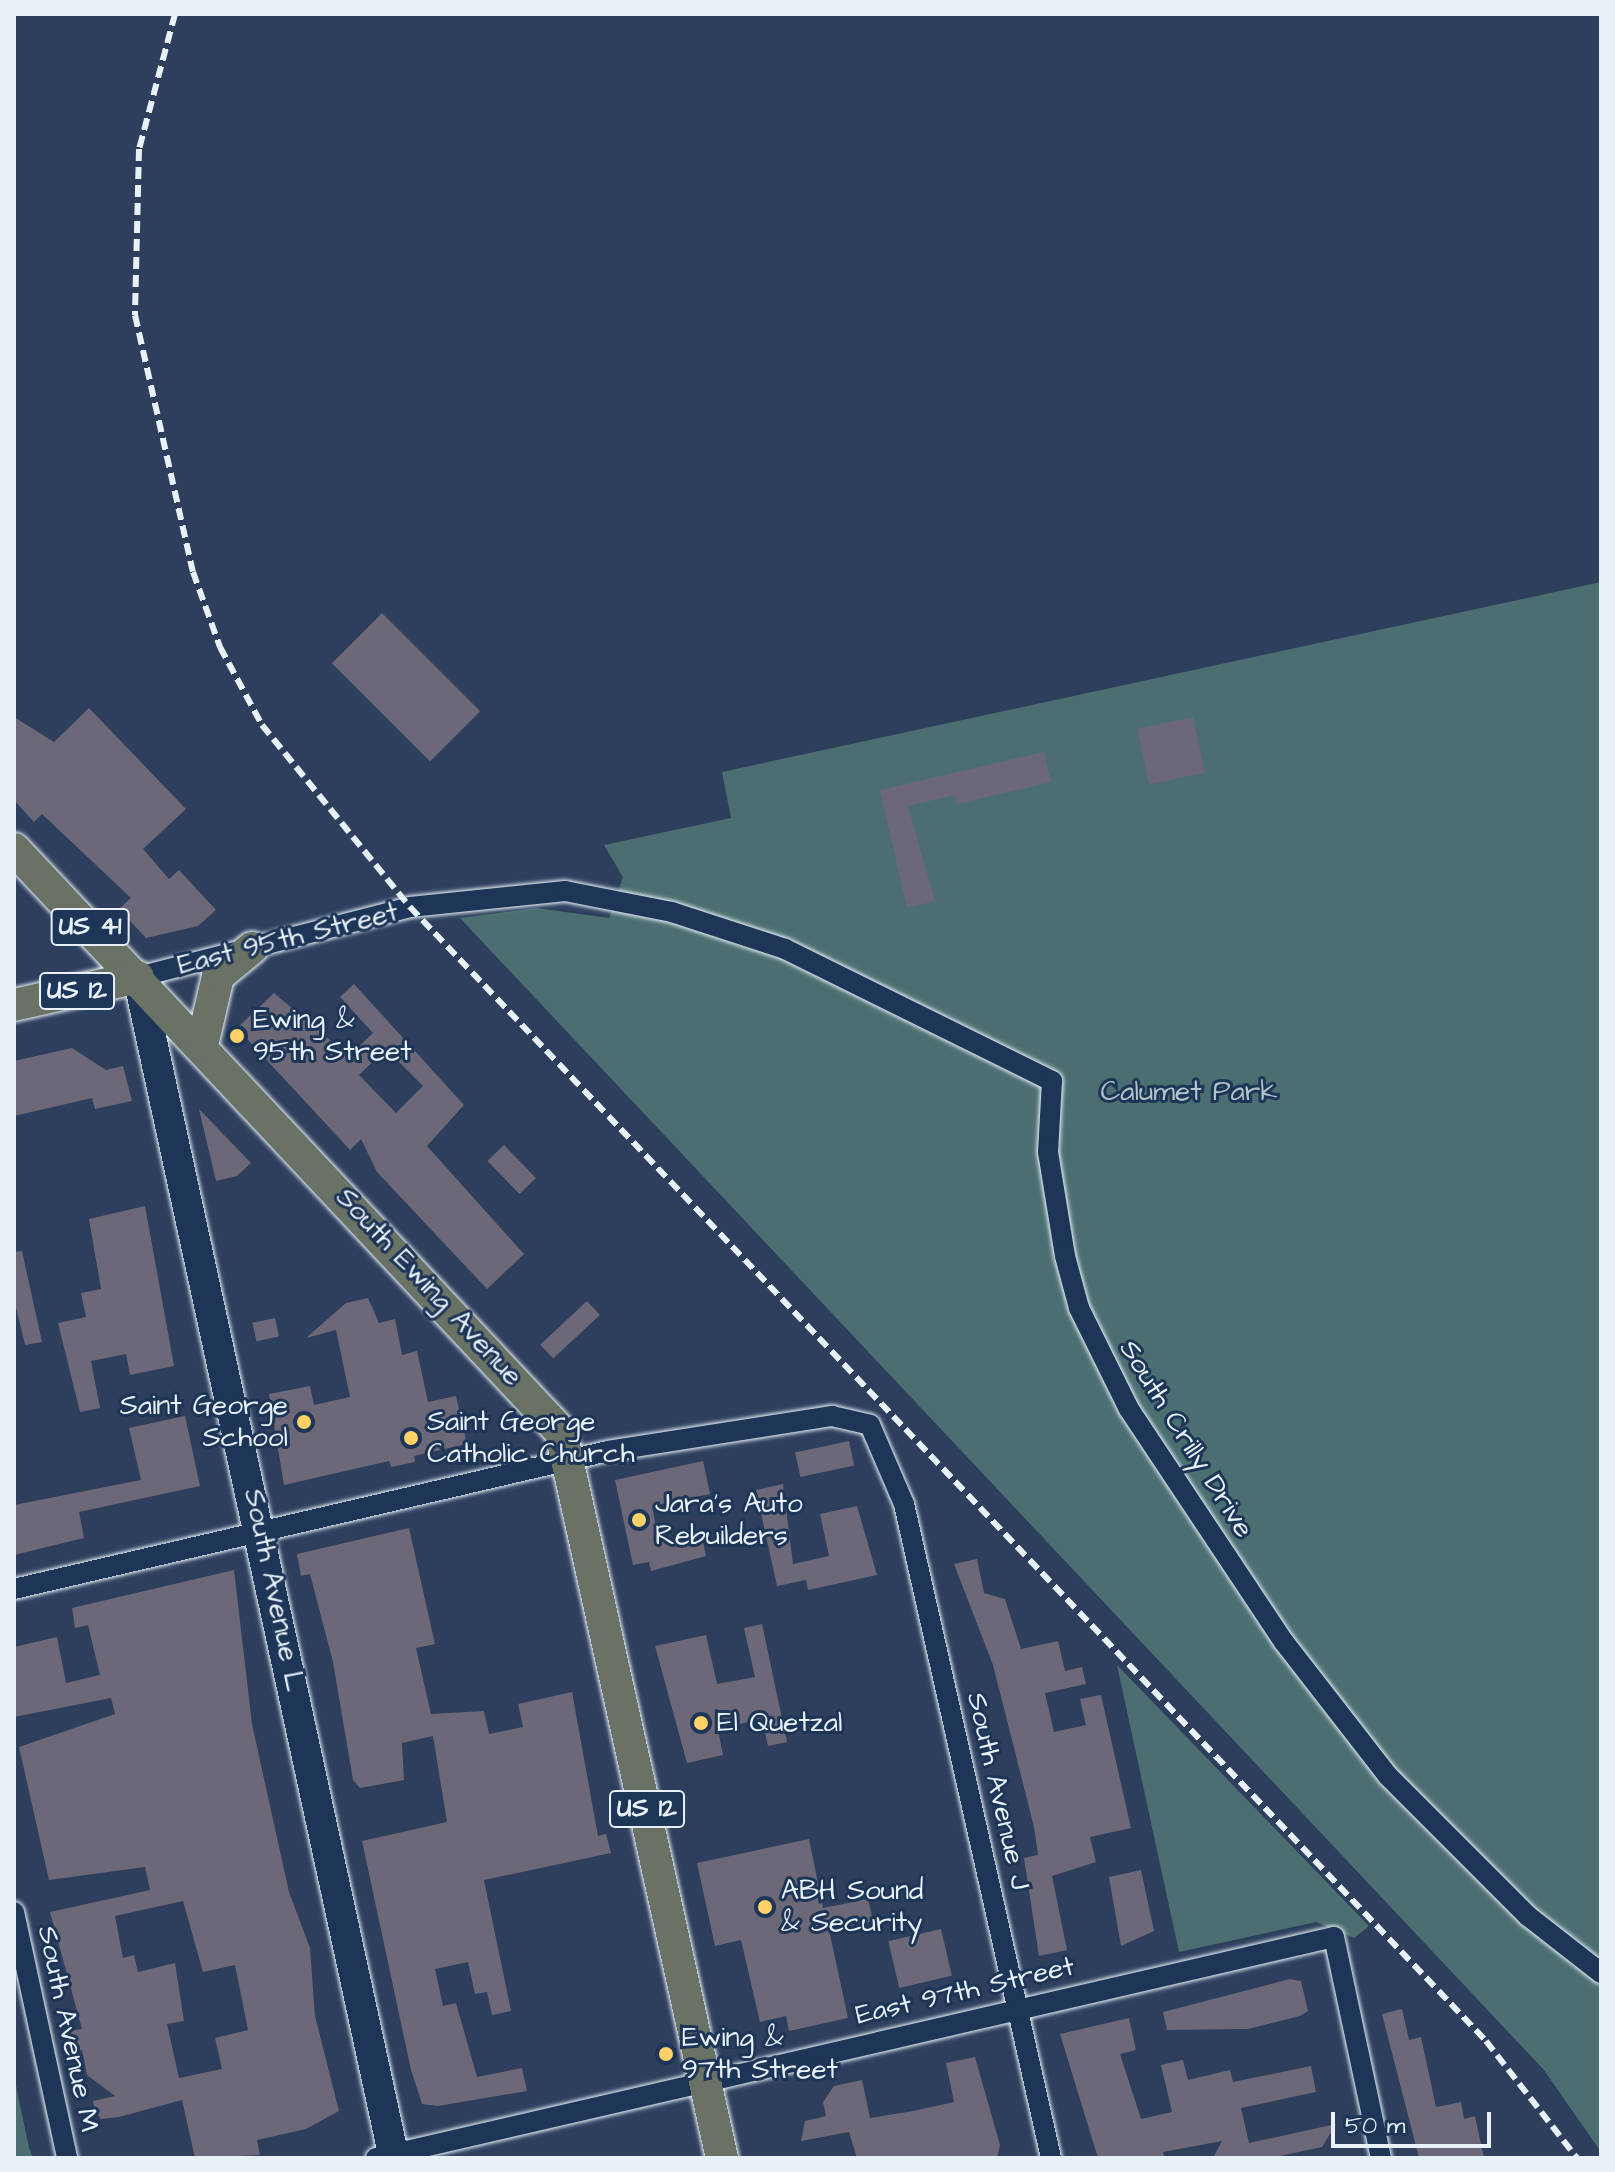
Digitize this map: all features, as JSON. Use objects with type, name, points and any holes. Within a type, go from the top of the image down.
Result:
[{"type":"main road","name":"South Ewing Avenue","points":[[14,849],[547,1413],[572,1459],[722,2158]]},
{"type":"main road","points":[[202,1045],[218,976],[252,948]]},
{"type":"main road","name":"East 95th Street","points":[[14,1005],[138,977]]},
{"type":"street","name":"East 95th Street","points":[[138,977],[467,896],[565,891]]},
{"type":"street","name":"South Crilly Drive","points":[[565,891],[672,912],[785,949],[1052,1081],[1048,1152],[1065,1256],[1079,1308],[1129,1409],[1284,1642],[1388,1776],[1528,1916],[1601,1973]]},
{"type":"street","name":"South Avenue L","points":[[138,977],[262,1531],[388,2157]]},
{"type":"street","name":"South Avenue J","points":[[572,1459],[832,1416],[855,1418],[881,1439],[904,1504],[1051,2158]]},
{"type":"street","points":[[14,1589],[572,1459]]},
{"type":"street","name":"South Avenue M","points":[[14,1912],[67,2158]]},
{"type":"street","name":"East 97th Street","points":[[388,2157],[705,2080],[1334,1937],[1381,2158]]},
{"type":"green space","name":"Calumet Park","points":[[1601,582],[1601,2152],[1544,2070],[460,918],[536,908],[609,918],[623,877],[604,845],[731,818],[722,772]]},
{"type":"green space","points":[[1117,1665],[1369,1926],[1354,1938],[1316,1922],[1179,1952]]},
{"type":"green space","points":[[14,2076],[29,2148],[33,2158],[14,2158]]},
{"type":"building","points":[[382,613],[480,711],[430,761],[332,663]]},
{"type":"building","points":[[89,708],[186,809],[143,849],[169,879],[179,870],[216,910],[198,926],[146,938],[119,909],[131,898],[42,814],[34,822],[14,800],[14,717],[54,742]]},
{"type":"building","points":[[1193,717],[1205,773],[1149,785],[1137,729]]},
{"type":"building","points":[[1044,752],[1051,782],[957,804],[955,795],[908,806],[935,901],[907,908],[880,790]]},
{"type":"building","points":[[354,984],[464,1105],[427,1146],[524,1254],[487,1289],[377,1172],[361,1139],[350,1150],[237,1028],[274,993],[349,1056],[373,1033],[340,997]],"holes":[[[386,1049],[423,1086],[396,1113],[359,1075]]]},
{"type":"building","points":[[72,1048],[106,1070],[123,1066],[132,1101],[95,1109],[92,1098],[14,1116],[14,1061]]},
{"type":"building","points":[[199,1109],[251,1163],[237,1176],[216,1181]]},
{"type":"building","points":[[504,1145],[536,1178],[519,1194],[487,1161]]},
{"type":"building","points":[[145,1206],[174,1366],[130,1375],[126,1354],[91,1361],[100,1408],[80,1412],[58,1323],[86,1317],[81,1293],[101,1289],[89,1219]]},
{"type":"building","points":[[22,1251],[42,1342],[25,1345],[14,1299],[14,1252]]},
{"type":"building","points":[[368,1298],[379,1323],[395,1319],[402,1355],[417,1351],[428,1402],[456,1396],[467,1444],[414,1456],[415,1462],[391,1467],[389,1461],[284,1485],[269,1394],[310,1386],[314,1405],[350,1397],[336,1330],[306,1338],[346,1303]]},
{"type":"building","points":[[587,1301],[600,1315],[553,1359],[540,1345]]},
{"type":"building","points":[[275,1318],[279,1337],[256,1341],[253,1323]]},
{"type":"building","points":[[185,1416],[200,1486],[79,1512],[84,1538],[14,1555],[14,1505],[141,1480],[129,1428]]},
{"type":"building","points":[[849,1441],[854,1465],[800,1477],[795,1452]]},
{"type":"building","name":"Jara's Auto Rebuilders","points":[[703,1461],[710,1494],[652,1506],[658,1539],[702,1536],[706,1556],[651,1571],[649,1562],[633,1565],[615,1480]]},
{"type":"building","points":[[783,1484],[793,1564],[829,1556],[820,1514],[857,1506],[877,1575],[808,1590],[806,1580],[777,1586],[756,1490]]},
{"type":"building","points":[[409,1528],[435,1644],[416,1648],[431,1714],[484,1711],[489,1734],[523,1727],[518,1704],[572,1692],[598,1836],[606,1834],[611,1853],[484,1880],[511,2011],[492,2015],[487,1992],[475,1994],[468,1962],[435,1969],[443,2006],[456,2003],[477,2077],[522,2068],[527,2091],[438,2106],[422,2104],[411,2070],[362,1841],[447,1822],[433,1736],[402,1743],[404,1780],[360,1788],[353,1780],[333,1662],[310,1574],[301,1576],[297,1554]]},
{"type":"building","points":[[977,1559],[984,1593],[1005,1599],[1021,1649],[1058,1641],[1065,1671],[1082,1667],[1086,1684],[1045,1693],[1054,1732],[1086,1725],[1080,1699],[1101,1695],[1131,1828],[1090,1837],[1096,1862],[1052,1876],[1067,1950],[1039,1956],[1024,1858],[1038,1855],[1034,1827],[993,1665],[954,1564]]},
{"type":"building","points":[[234,1570],[252,1724],[289,1892],[310,1948],[315,2016],[339,2111],[306,2129],[257,2140],[260,2155],[195,2158],[182,2100],[101,2119],[93,2101],[115,2096],[87,2075],[82,2050],[74,2052],[69,2031],[82,2029],[50,1912],[150,1890],[145,1867],[49,1880],[19,1747],[115,1714],[111,1698],[14,1717],[14,1647],[57,1637],[66,1683],[100,1675],[88,1625],[75,1628],[72,1608]],"holes":[[[183,1901],[203,1972],[235,1965],[248,2030],[215,2038],[222,2069],[179,2078],[167,2024],[184,2021],[175,1963],[138,1972],[134,1955],[123,1958],[115,1916]]]},
{"type":"building","points":[[762,1624],[787,1742],[768,1746],[762,1718],[718,1730],[723,1755],[687,1763],[655,1646],[706,1635],[717,1684],[755,1677],[744,1628]]},
{"type":"building","points":[[809,1839],[823,1908],[868,1899],[873,1921],[829,1930],[848,2018],[789,2031],[786,2016],[760,2022],[741,1940],[715,1946],[697,1863]]},
{"type":"building","points":[[1141,1870],[1154,1931],[1121,1946],[1109,1877]]},
{"type":"building","points":[[941,1929],[952,1976],[899,1988],[888,1941]]},
{"type":"building","points":[[1290,1979],[1301,1981],[1308,2011],[1300,2016],[1248,2029],[1167,2030],[1163,2012]]},
{"type":"building","points":[[1402,2009],[1409,2040],[1421,2037],[1436,2107],[1461,2102],[1464,2119],[1475,2116],[1484,2158],[1419,2158],[1382,2014]]},
{"type":"building","points":[[1129,2018],[1136,2050],[1120,2054],[1141,2119],[1172,2112],[1161,2065],[1183,2060],[1188,2080],[1230,2070],[1233,2082],[1311,2066],[1316,2092],[1241,2108],[1249,2143],[1336,2124],[1322,2147],[1270,2158],[1213,2158],[1222,2141],[1163,2152],[1165,2158],[1098,2158],[1060,2034]]},
{"type":"building","points":[[975,2057],[1000,2145],[997,2158],[857,2158],[849,2132],[801,2141],[805,2121],[826,2116],[823,2102],[834,2086],[862,2080],[870,2118],[913,2111],[954,2102],[946,2063]]},
{"type":"railway","points":[[175,14],[139,149],[135,315],[193,572],[220,647],[262,725],[410,907],[1486,2041],[1577,2158]]},
{"type":"place","name":"Ewing & 95th Street","points":[[237,1036]]},
{"type":"place","name":"Saint George School","points":[[304,1422]]},
{"type":"place","name":"Saint George Catholic Church","points":[[411,1438]]},
{"type":"place","name":"Jara's Auto Rebuilders","points":[[639,1520]]},
{"type":"place","name":"El Quetzal","points":[[701,1723]]},
{"type":"place","name":"ABH Sound & Security","points":[[765,1907]]},
{"type":"place","name":"Ewing & 97th Street","points":[[666,2054]]}]
